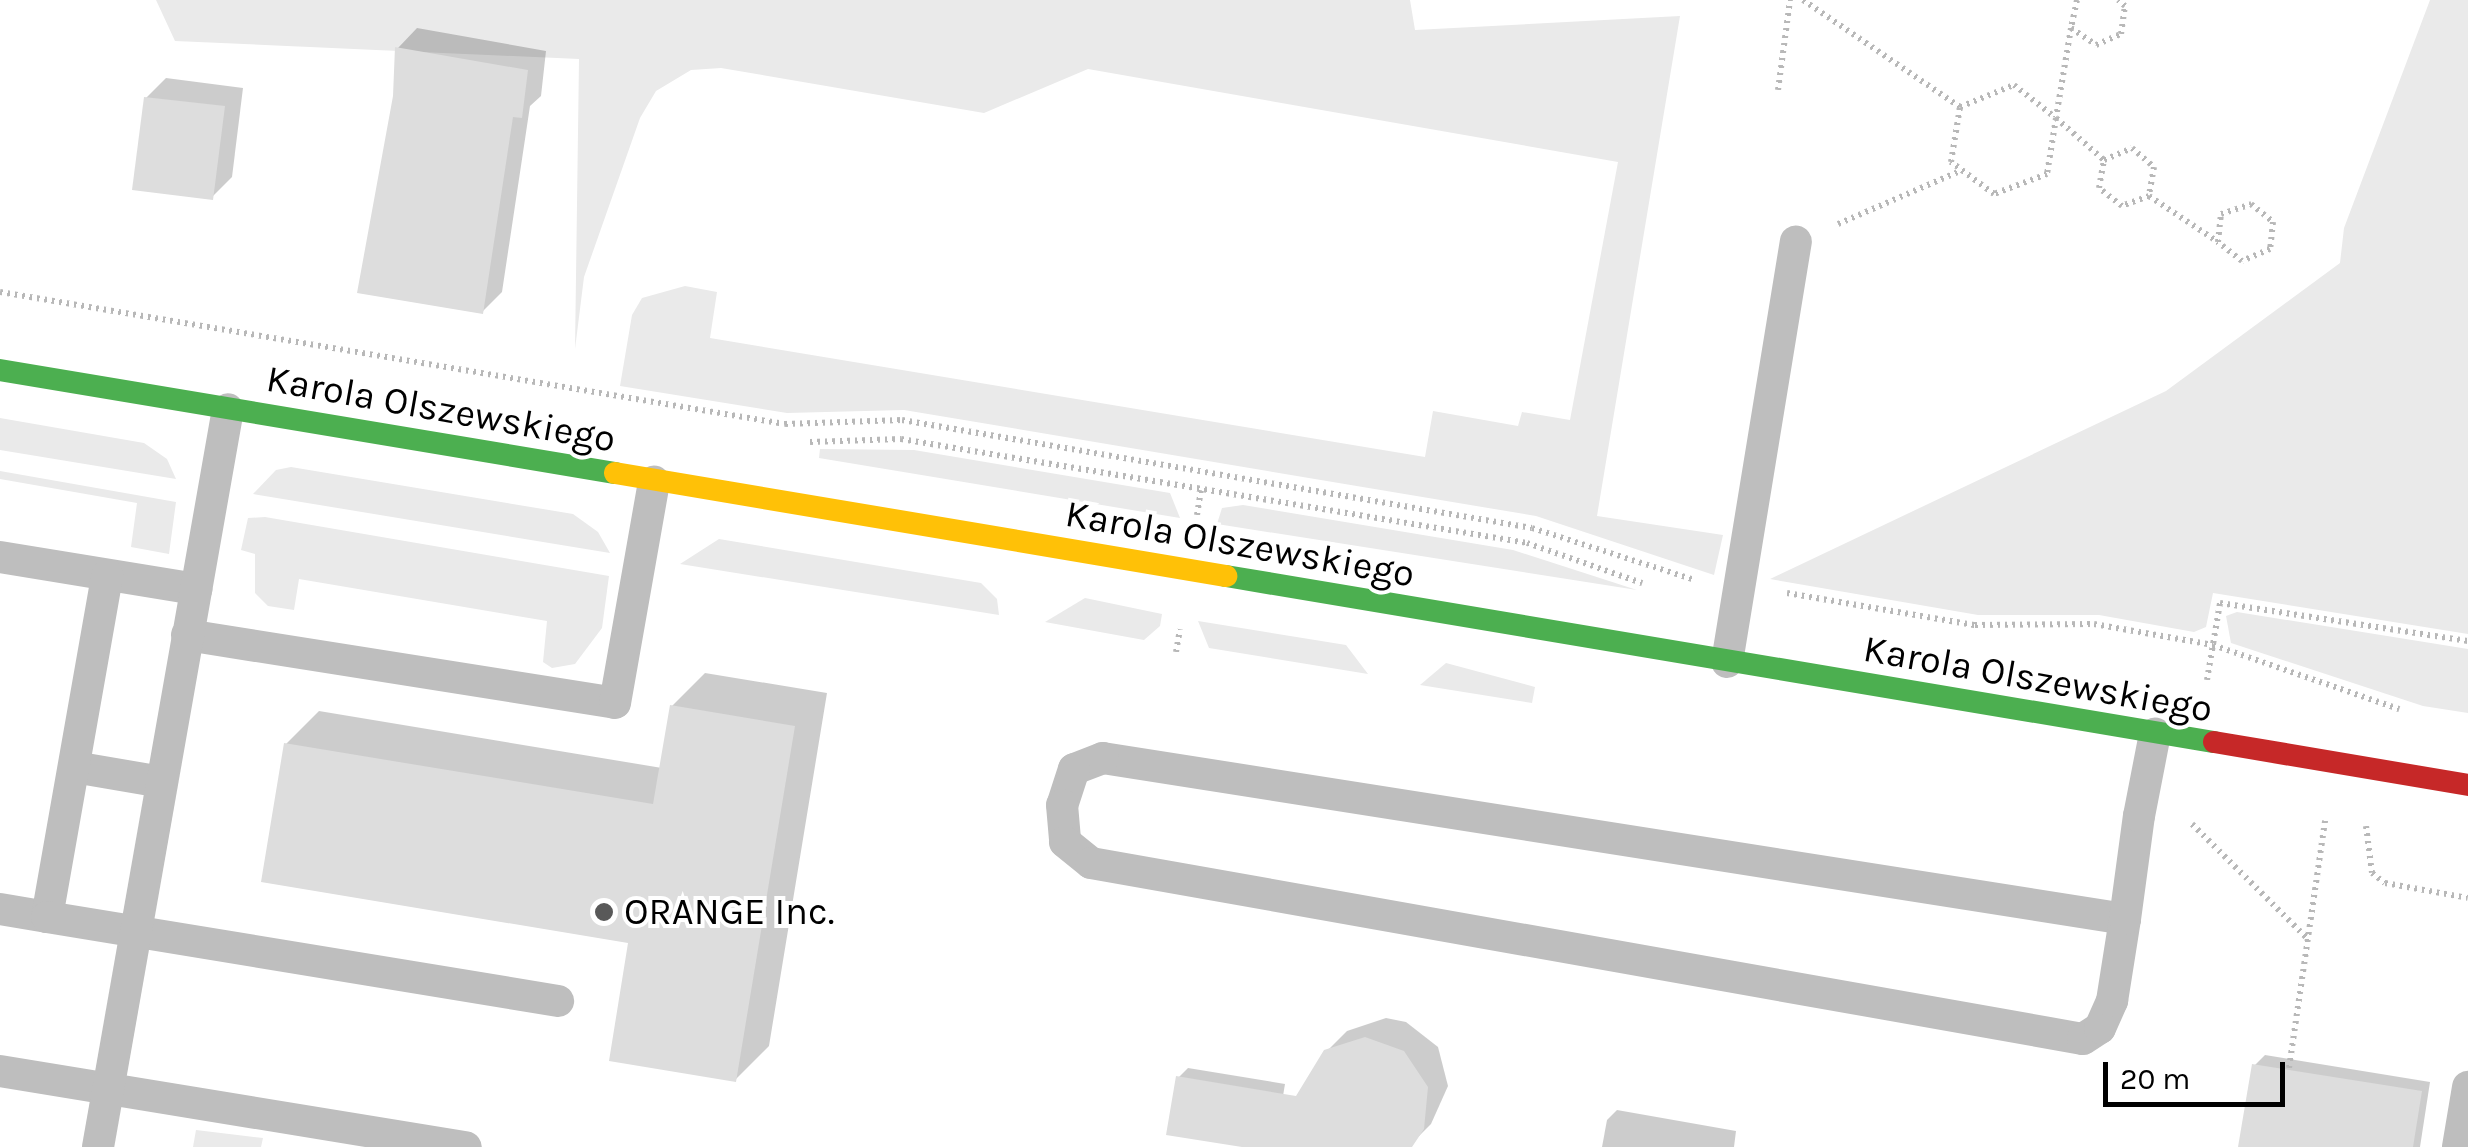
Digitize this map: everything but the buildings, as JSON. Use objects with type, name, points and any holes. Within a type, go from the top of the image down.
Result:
[{"type":"street","name":"Karola Olszewskiego","points":[[0,370],[2468,784]]},
{"type":"lane","points":[[1727,662],[1796,242]]},
{"type":"lane","points":[[98,1147],[228,409]]},
{"type":"lane","points":[[188,635],[615,703],[654,480]]},
{"type":"lane","points":[[0,557],[196,589]]},
{"type":"lane","points":[[47,917],[108,575]]},
{"type":"lane","points":[[2125,919],[1104,758],[1074,769],[1062,805],[1065,842],[1091,864],[2070,1038],[2092,1035],[2104,1022],[2125,919],[2155,734]]},
{"type":"lane","points":[[74,766],[162,782]]},
{"type":"lane","points":[[0,910],[558,1001]]},
{"type":"lane","points":[[0,1072],[466,1147]]},
{"type":"lane","points":[[2458,1147],[2468,1087]]},
{"type":"path","points":[[1778,90],[1790,0]]},
{"type":"path","points":[[1803,0],[1960,107]]},
{"type":"path","points":[[1960,107],[1950,162],[1994,194],[2047,174],[2076,0]]},
{"type":"path","points":[[2071,28],[2096,45],[2121,34],[2125,6],[2118,0]]},
{"type":"path","points":[[1960,107],[2014,85],[2104,160]]},
{"type":"path","points":[[2104,160],[2132,148],[2154,167],[2149,196]]},
{"type":"path","points":[[2104,160],[2099,188],[2122,206],[2149,196]]},
{"type":"path","points":[[1796,242],[1962,170]]},
{"type":"path","points":[[2149,196],[2242,261],[2270,249],[2273,222],[2251,204],[2221,214],[2218,242]]},
{"type":"path","points":[[0,292],[786,424],[902,420],[1532,528],[1738,588],[1975,625],[2094,624],[2214,646],[2416,715]]},
{"type":"path","points":[[803,442],[901,439],[1527,544],[1656,587]]},
{"type":"path","points":[[1196,521],[1202,490]]},
{"type":"path","points":[[2208,680],[2220,602],[2468,641]]},
{"type":"path","points":[[1176,652],[1182,618]]},
{"type":"path","points":[[2188,678],[2227,684]]},
{"type":"path","points":[[2289,1068],[2326,810]]},
{"type":"path","points":[[2366,819],[2366,853],[2372,873],[2385,883],[2468,898]]},
{"type":"path","points":[[2192,824],[2308,939]]},
{"type":"shaded area","points":[[156,0],[1410,0],[1415,30],[1680,16],[1597,516],[1723,535],[1714,575],[1536,516],[904,410],[787,413],[620,386],[632,315],[642,298],[685,286],[717,292],[710,338],[1425,457],[1433,411],[1518,426],[1522,412],[1570,420],[1618,162],[1088,69],[984,113],[721,68],[691,70],[656,91],[640,118],[584,277],[575,349],[579,59],[175,41]]},
{"type":"shaded area","points":[[2430,0],[2468,0],[2468,634],[2213,593],[2206,627],[2194,632],[2099,615],[1978,615],[1770,579],[2166,391],[2340,263],[2344,228]]},
{"type":"shaded area","points":[[0,418],[144,443],[167,459],[176,479],[0,450]]},
{"type":"shaded area","points":[[820,449],[914,450],[1170,493],[1180,518],[819,458]]},
{"type":"shaded area","points":[[291,467],[573,514],[598,532],[610,553],[253,494],[276,470]]},
{"type":"shaded area","points":[[0,471],[176,502],[169,554],[131,547],[137,503],[0,479]]},
{"type":"shaded area","points":[[1243,505],[1513,550],[1637,590],[1217,524],[1222,508]]},
{"type":"shaded area","points":[[265,517],[609,576],[602,628],[575,664],[552,668],[543,662],[547,621],[299,579],[294,610],[268,606],[255,593],[255,554],[241,550],[248,518]]},
{"type":"shaded area","points":[[719,539],[981,583],[997,599],[999,615],[680,564]]},
{"type":"shaded area","points":[[1085,598],[1162,614],[1160,626],[1144,640],[1045,622]]},
{"type":"shaded area","points":[[2237,612],[2468,649],[2468,713],[2423,706],[2231,643],[2226,616]]},
{"type":"shaded area","points":[[1198,621],[1346,645],[1368,674],[1209,648]]},
{"type":"shaded area","points":[[1446,663],[1535,687],[1532,703],[1420,685]]},
{"type":"shaded area","points":[[196,1130],[263,1138],[261,1147],[193,1147]]},
{"type":"traffic: fast","points":[[0,370],[615,473]]},
{"type":"traffic: fast","points":[[1226,576],[2214,742]]},
{"type":"traffic: slow","points":[[615,473],[1226,576]]},
{"type":"traffic: jam","points":[[2214,742],[2468,785]]},
{"type":"place","name":"ORANGE Inc.","points":[[604,912]]}]
